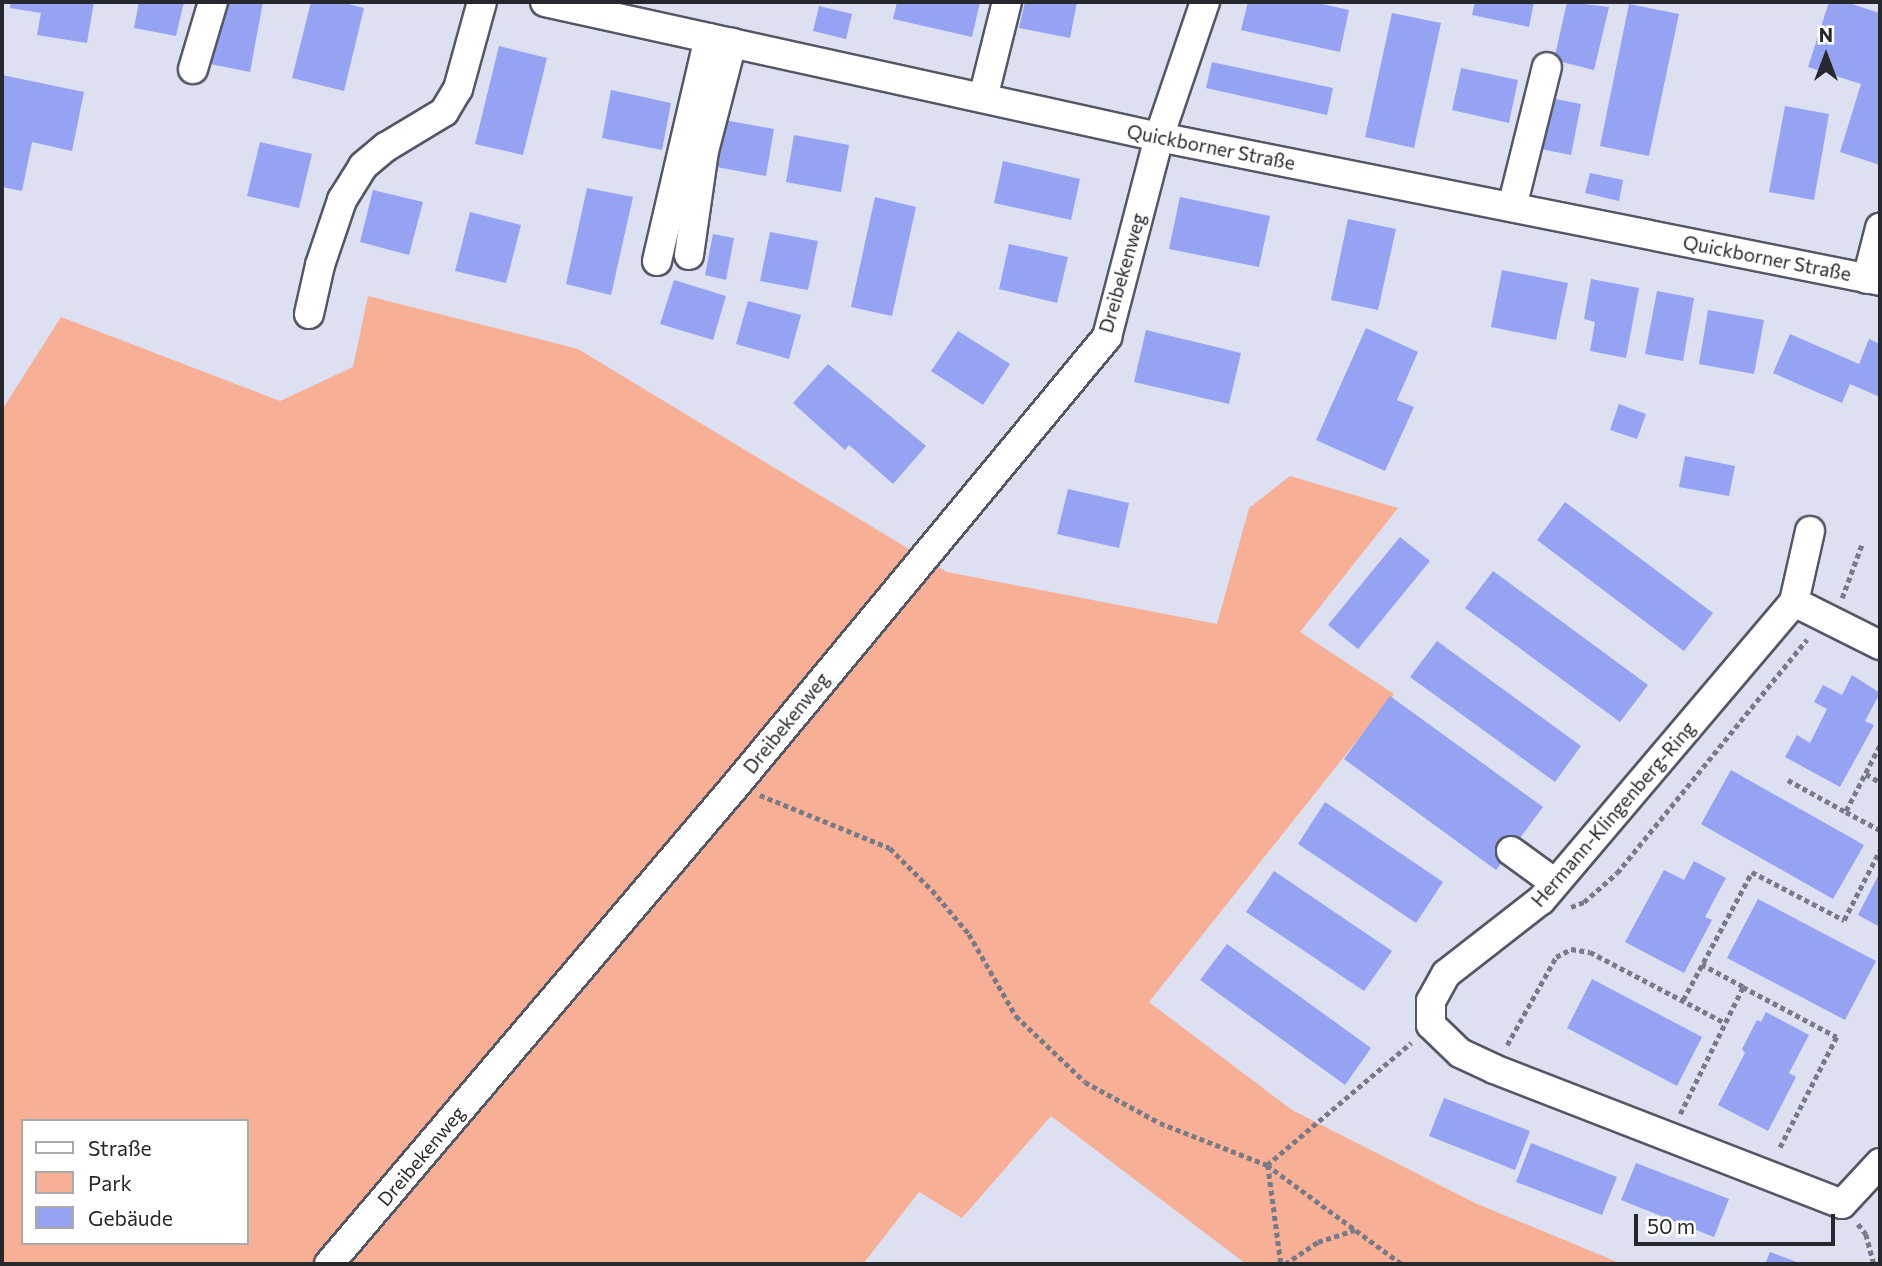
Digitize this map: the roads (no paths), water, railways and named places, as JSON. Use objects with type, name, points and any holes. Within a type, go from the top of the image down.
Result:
[{"type":"street","points":[[193,69],[213,2]]},
{"type":"street","points":[[309,314],[320,265],[342,200],[363,166],[386,147],[444,112],[458,89],[482,2]]},
{"type":"street","points":[[983,98],[1007,2]]},
{"type":"street","name":"Dreibekenweg","points":[[329,1264],[736,785],[1107,337],[1159,137],[1205,2]]},
{"type":"street","name":"Quickborner Straße","points":[[552,3],[623,10],[721,40],[1159,137],[1874,280]]},
{"type":"street","points":[[689,255],[721,40]]},
{"type":"street","points":[[657,261],[721,40]]},
{"type":"street","points":[[1512,207],[1547,66]]},
{"type":"street","points":[[1874,280],[1880,229]]},
{"type":"street","points":[[1810,531],[1794,602],[1880,645]]},
{"type":"street","name":"Hermann-Klingenberg-Ring","points":[[1794,602],[1548,892],[1446,974],[1431,1001],[1431,1025],[1460,1053],[1494,1069],[1842,1204],[1880,1163]]},
{"type":"street","points":[[1511,851],[1548,892]]}]
